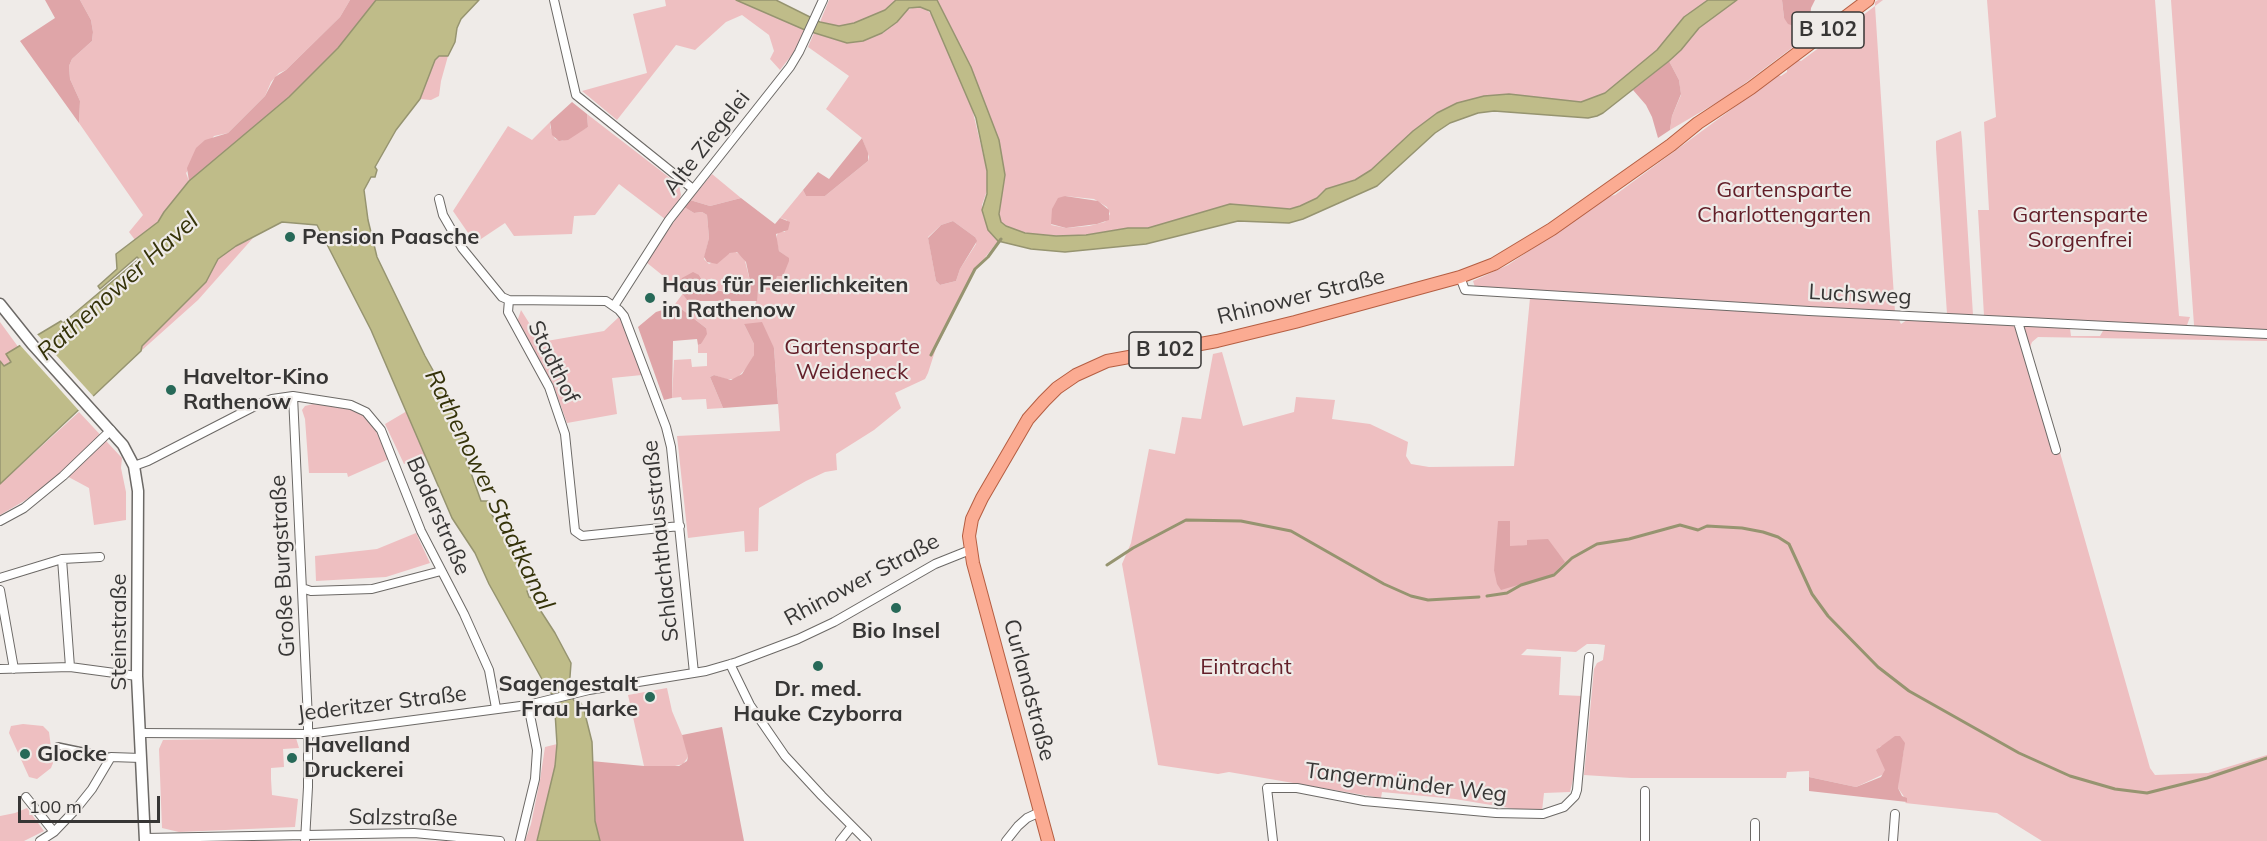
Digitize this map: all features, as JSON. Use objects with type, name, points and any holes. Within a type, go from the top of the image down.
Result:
[{"type":"main road","name":"Rhinower Straße","points":[[969,549],[972,519],[1029,419],[1057,388],[1076,375],[1122,357],[1217,341],[1460,277],[1511,255],[1552,229],[1787,61],[1868,0]]},
{"type":"main road","name":"Steinstraße","points":[[0,304],[22,332],[111,430],[123,445],[134,466],[138,491],[137,676],[145,840]]},
{"type":"main road","name":"Curlandstraße","points":[[969,549],[1048,841]]},
{"type":"street","points":[[554,0],[576,95],[693,189]]},
{"type":"street","name":"Alte Ziegelei","points":[[614,306],[669,220],[790,67],[805,41],[823,0]]},
{"type":"street","name":"Stadthof","points":[[439,199],[443,215],[462,248],[496,292],[509,300],[508,312],[549,387],[565,434],[575,531],[582,536],[680,526]]},
{"type":"street","name":"Luchsweg","points":[[1460,277],[1466,290],[2267,334]]},
{"type":"street","points":[[509,300],[598,300],[606,301],[614,306]]},
{"type":"street","name":"Schlachthausstraße","points":[[614,306],[628,324],[669,437],[694,674]]},
{"type":"street","points":[[2018,322],[2056,450]]},
{"type":"street","points":[[134,466],[261,403],[293,396]]},
{"type":"street","name":"Baderstraße","points":[[293,396],[360,408],[371,416],[381,430],[421,531],[464,614],[489,670],[496,708]]},
{"type":"street","name":"Große Burgstraße","points":[[293,396],[308,734],[305,838]]},
{"type":"street","points":[[0,521],[32,501],[63,476],[111,430]]},
{"type":"street","name":"Rhinower Straße","points":[[555,699],[571,694],[694,674],[730,664],[826,626],[935,564],[969,549]]},
{"type":"street","points":[[0,579],[62,559],[100,557]]},
{"type":"street","points":[[62,559],[70,667]]},
{"type":"street","points":[[302,588],[311,591],[372,589],[441,571]]},
{"type":"street","points":[[0,590],[14,669]]},
{"type":"street","name":"Tangermünder Weg","points":[[1273,841],[1267,788],[1297,788],[1373,802],[1527,815],[1553,812],[1564,807],[1575,796],[1577,790],[1589,657]]},
{"type":"street","points":[[730,664],[750,705],[777,744],[822,796],[867,841]]},
{"type":"street","points":[[0,669],[70,667],[137,676]]},
{"type":"street","name":"Jederitzer Straße","points":[[140,733],[308,734],[528,705],[555,699]]},
{"type":"street","points":[[520,841],[535,779],[537,750],[528,705]]},
{"type":"street","points":[[58,746],[111,757],[141,758]]},
{"type":"street","points":[[40,841],[54,832],[92,789],[111,757]]},
{"type":"street","points":[[1645,791],[1645,841]]},
{"type":"street","points":[[26,797],[54,832]]},
{"type":"street","points":[[1006,841],[1018,826],[1040,812]]},
{"type":"street","points":[[1893,841],[1895,814]]},
{"type":"street","points":[[1755,823],[1755,841]]},
{"type":"street","points":[[840,841],[852,826]]},
{"type":"street","name":"Salzstraße","points":[[145,840],[305,838],[414,833],[500,841]]},
{"type":"green space","points":[[80,0],[350,0],[340,17],[286,70],[279,73],[271,82],[265,96],[228,133],[214,136],[186,173],[189,181],[158,222],[135,240],[129,232],[143,215],[79,123],[80,101],[70,79],[69,66],[72,59],[92,41],[93,32],[91,20]]},
{"type":"green space","points":[[665,0],[736,0],[805,30],[794,52],[780,70],[770,59],[774,51],[769,35],[742,15],[726,22],[695,50],[676,45],[617,120],[582,91],[647,73],[633,14],[666,6]]},
{"type":"green space","points":[[829,0],[896,0],[885,10],[854,23],[839,26],[820,22]]},
{"type":"green space","points":[[937,0],[1708,0],[1684,17],[1657,50],[1605,93],[1581,102],[1509,94],[1484,96],[1457,103],[1437,113],[1413,131],[1371,170],[1355,180],[1322,192],[1317,198],[1300,206],[1290,209],[1230,204],[1148,228],[1128,228],[1086,235],[1056,236],[1025,233],[1001,222],[999,214],[1005,175],[999,140],[971,67]],"holes":[[[1065,196],[1094,199],[1107,207],[1110,214],[1105,222],[1066,228],[1051,225]]]},
{"type":"green space","points":[[1737,0],[1782,0],[1784,18],[1797,27],[1810,18],[1809,35],[1728,96],[1670,130],[1672,116],[1681,95],[1679,80],[1669,61],[1699,28]]},
{"type":"green space","name":"Gartensparte Sorgenfrei","points":[[1987,0],[2155,0],[2179,316],[2190,317],[2185,327],[1984,316],[1978,210],[1989,210],[1984,122],[1996,117]]},
{"type":"green space","points":[[2171,0],[2267,0],[2267,331],[2195,327],[2194,325]]},
{"type":"green space","name":"Gartensparte Charlottengarten","points":[[1875,6],[1895,312],[1475,287],[1473,281],[1508,265],[1610,196],[1615,195],[1778,75],[1781,76],[1787,72],[1787,68],[1820,47],[1820,43],[1835,32],[1837,34],[1842,31],[1840,28],[1856,17],[1858,19]]},
{"type":"green space","name":"Gartensparte Weideneck","points":[[915,7],[926,9],[933,16],[971,104],[987,171],[988,188],[982,205],[983,216],[992,235],[998,241],[976,269],[936,348],[925,379],[895,393],[901,408],[874,430],[836,454],[837,470],[825,472],[806,481],[759,508],[758,551],[745,552],[744,531],[688,538],[677,436],[780,431],[774,348],[744,324],[754,344],[751,363],[736,379],[714,375],[710,377],[723,408],[707,409],[706,399],[672,398],[674,360],[691,359],[692,367],[707,366],[707,353],[698,353],[698,345],[701,344],[706,328],[675,304],[684,292],[688,301],[688,310],[754,312],[758,290],[777,276],[787,257],[779,251],[776,239],[778,232],[785,232],[787,220],[780,218],[803,190],[806,196],[825,196],[868,161],[869,157],[862,138],[826,109],[849,76],[808,47],[814,33],[847,43],[857,42],[883,33],[897,22],[905,11]],"holes":[[[953,221],[975,237],[976,244],[960,269],[956,281],[940,285],[936,281],[928,237],[941,225]]]},
{"type":"green space","points":[[439,56],[448,56],[439,96],[431,100],[420,99],[435,60]]},
{"type":"green space","points":[[587,114],[679,185],[681,195],[679,201],[665,219],[619,184],[595,215],[574,216],[572,234],[514,236],[505,223],[475,243],[453,211],[508,126],[532,140],[550,122],[555,139],[562,141],[588,127]]},
{"type":"green space","points":[[1961,131],[1973,315],[1947,314],[1936,148],[1936,141]]},
{"type":"green space","points":[[712,174],[741,198],[710,206],[690,200]]},
{"type":"green space","points":[[684,207],[694,213],[702,212],[707,215],[709,238],[704,259],[709,264],[734,251],[744,257],[750,281],[750,288],[745,293],[715,290],[704,283],[699,275],[679,283],[678,288],[646,262]]},
{"type":"green space","points":[[253,238],[198,300],[141,351],[142,346],[206,282],[218,259],[236,246]]},
{"type":"green space","name":"Eintracht","points":[[1530,298],[1898,318],[1901,324],[1907,320],[2014,324],[2059,449],[2150,768],[2155,775],[2208,773],[2267,755],[2267,841],[2042,841],[1997,813],[1905,803],[1907,801],[1898,788],[1904,749],[1893,738],[1879,747],[1886,771],[1884,774],[1856,787],[1809,777],[1809,771],[1787,772],[1786,778],[1631,778],[1584,775],[1594,669],[1597,663],[1603,660],[1605,645],[1597,644],[1587,644],[1576,652],[1527,649],[1521,655],[1561,657],[1559,695],[1583,696],[1575,771],[1570,792],[1544,793],[1542,811],[1382,792],[1381,798],[1229,772],[1218,774],[1158,765],[1122,564],[1131,543],[1149,449],[1175,454],[1182,417],[1201,419],[1213,354],[1222,352],[1243,426],[1294,412],[1296,397],[1335,400],[1332,419],[1370,424],[1408,442],[1406,456],[1411,464],[1429,467],[1514,466]],"holes":[[[1510,521],[1510,547],[1527,545],[1527,540],[1538,579],[1494,570]]]},
{"type":"green space","points":[[521,310],[541,342],[604,331],[620,316],[642,375],[612,378],[617,414],[567,423],[553,384],[517,322]]},
{"type":"green space","points":[[0,322],[19,348],[6,353],[11,361],[4,366],[0,361]]},
{"type":"green space","points":[[2025,325],[2070,328],[2071,336],[2100,336],[2104,329],[2267,338],[2267,341],[2038,337],[2032,342],[2029,350]]},
{"type":"green space","points":[[313,404],[349,409],[366,417],[375,429],[389,459],[348,477],[347,473],[309,473],[305,419],[302,410],[305,406]]},
{"type":"green space","points":[[407,411],[426,456],[404,464],[385,424]]},
{"type":"green space","points":[[79,412],[122,458],[121,468],[126,492],[126,520],[94,525],[89,488],[63,474],[0,515],[0,484]]},
{"type":"green space","points":[[416,533],[430,563],[386,577],[316,581],[315,556],[377,549]]},
{"type":"green space","points":[[667,688],[672,711],[685,742],[688,757],[683,764],[675,766],[644,766],[628,695]]},
{"type":"green space","points":[[23,724],[43,726],[49,732],[53,763],[51,768],[37,779],[29,777],[9,733],[11,726]]},
{"type":"green space","points":[[296,738],[299,748],[283,749],[284,767],[271,768],[272,795],[298,799],[295,827],[179,832],[162,828],[159,749],[163,740]]},
{"type":"green space","points":[[557,744],[555,766],[537,841],[525,841],[531,824],[545,747]]},
{"type":"green space","points":[[27,808],[44,831],[24,841],[0,841],[0,816]]},
{"type":"shaded area","points":[[45,0],[80,0],[91,20],[92,41],[72,59],[69,66],[70,79],[80,101],[79,123],[20,41],[55,18]]},
{"type":"shaded area","points":[[350,0],[376,0],[338,48],[289,97],[189,181],[187,168],[196,148],[205,140],[228,133],[265,96],[275,77],[286,70],[340,17]]},
{"type":"shaded area","points":[[1782,0],[1815,0],[1810,18],[1797,27],[1788,24],[1784,18]]},
{"type":"shaded area","points":[[1669,61],[1679,80],[1681,94],[1672,116],[1670,130],[1658,138],[1646,105],[1633,90]]},
{"type":"shaded area","points":[[572,102],[587,114],[588,127],[568,140],[559,141],[552,135],[550,122]]},
{"type":"shaded area","points":[[862,138],[868,153],[868,161],[825,196],[806,196],[803,190],[818,172],[829,179]]},
{"type":"shaded area","points":[[1065,196],[1098,201],[1109,210],[1109,220],[1066,228],[1051,224],[1052,209],[1058,198]]},
{"type":"shaded area","points":[[741,198],[775,224],[780,218],[790,222],[788,230],[776,234],[779,251],[789,258],[783,276],[777,276],[772,290],[758,290],[757,301],[688,301],[678,288],[682,278],[693,272],[715,290],[738,294],[745,293],[749,289],[750,281],[746,262],[737,252],[730,253],[717,264],[707,262],[704,257],[709,238],[707,215],[702,212],[694,213],[684,207],[690,200],[710,206]]},
{"type":"shaded area","points":[[953,221],[977,241],[960,269],[956,281],[940,285],[936,281],[928,238],[941,225]]},
{"type":"shaded area","points":[[675,304],[706,328],[707,334],[698,345],[697,339],[673,341],[672,398],[664,400],[638,327],[656,312]]},
{"type":"shaded area","points":[[762,322],[774,348],[778,404],[723,408],[710,377],[714,375],[731,380],[742,374],[754,355],[754,344],[744,324]]},
{"type":"shaded area","points":[[1498,521],[1510,521],[1510,546],[1527,545],[1527,540],[1548,539],[1565,562],[1552,575],[1501,590],[1494,570]]},
{"type":"shaded area","points":[[722,727],[744,841],[600,841],[595,821],[591,761],[644,766],[679,766],[687,761],[688,757],[682,735]]},
{"type":"shaded area","points":[[1895,736],[1900,736],[1905,743],[1898,788],[1902,796],[1907,798],[1907,802],[1809,791],[1809,777],[1856,787],[1881,777],[1885,770],[1876,750]]},
{"type":"water","name":"Rathenower Havel","points":[[376,0],[479,0],[461,19],[455,42],[448,56],[439,56],[435,60],[420,99],[396,130],[375,167],[377,170],[375,177],[371,177],[364,190],[368,220],[377,257],[425,356],[448,397],[481,501],[488,501],[491,513],[502,532],[506,532],[531,589],[527,591],[529,597],[533,599],[555,633],[571,663],[569,690],[577,704],[581,703],[592,742],[595,821],[600,841],[537,841],[555,766],[557,744],[554,696],[548,690],[489,584],[475,553],[452,518],[371,330],[317,225],[282,222],[236,246],[218,259],[206,282],[142,346],[141,351],[0,484],[0,361],[4,366],[11,362],[6,354],[61,321],[63,323],[139,259],[137,257],[100,289],[98,286],[117,269],[116,254],[158,222],[189,181],[289,97],[338,48]]},
{"type":"water","points":[[736,0],[776,0],[820,22],[839,26],[854,23],[885,10],[896,0],[937,0],[971,67],[999,140],[1005,175],[999,214],[1001,222],[1025,233],[1056,236],[1148,228],[1230,204],[1290,209],[1300,206],[1317,198],[1326,189],[1355,180],[1371,170],[1413,131],[1437,113],[1457,103],[1484,96],[1509,94],[1581,102],[1605,93],[1657,50],[1684,17],[1708,0],[1737,0],[1699,28],[1669,61],[1597,116],[1588,118],[1494,111],[1478,113],[1450,123],[1435,133],[1377,186],[1303,219],[1289,223],[1238,221],[1146,244],[1065,252],[1031,249],[998,241],[988,230],[982,210],[987,194],[987,171],[976,118],[930,11],[920,7],[909,8],[897,22],[882,33],[863,41],[847,43],[805,30]]},
{"type":"pier","points":[[36,333],[94,397],[81,413],[19,344]]},
{"type":"waterway","points":[[931,355],[975,269],[988,257],[1001,239]]},
{"type":"waterway","points":[[1107,565],[1133,548],[1186,520],[1241,521],[1291,531],[1384,584],[1411,596],[1428,600],[1479,597]]},
{"type":"waterway","points":[[1487,596],[1507,593],[1521,585],[1554,575],[1572,558],[1597,544],[1629,539],[1680,525],[1698,530],[1707,526],[1763,532],[1789,544],[1812,594],[1828,616],[1878,667],[1909,691],[2019,753],[2070,776],[2115,789],[2147,793],[2207,778],[2267,758]]},
{"type":"place","name":"Pension Paasche","points":[[290,237]]},
{"type":"place","name":"Haus für Feierlichkeiten in Rathenow","points":[[650,298]]},
{"type":"place","name":"Haveltor-Kino Rathenow","points":[[171,390]]},
{"type":"place","name":"Bio Insel","points":[[896,608]]},
{"type":"place","name":"Dr. med. Hauke Czyborra","points":[[818,666]]},
{"type":"place","name":"Sagengestalt Frau Harke","points":[[650,697]]},
{"type":"place","name":"Glocke","points":[[25,754]]},
{"type":"place","name":"Havelland Druckerei","points":[[292,758]]},
{"type":"water label","name":"Rathenower Stadtkanal","points":[[489,490]]}]
